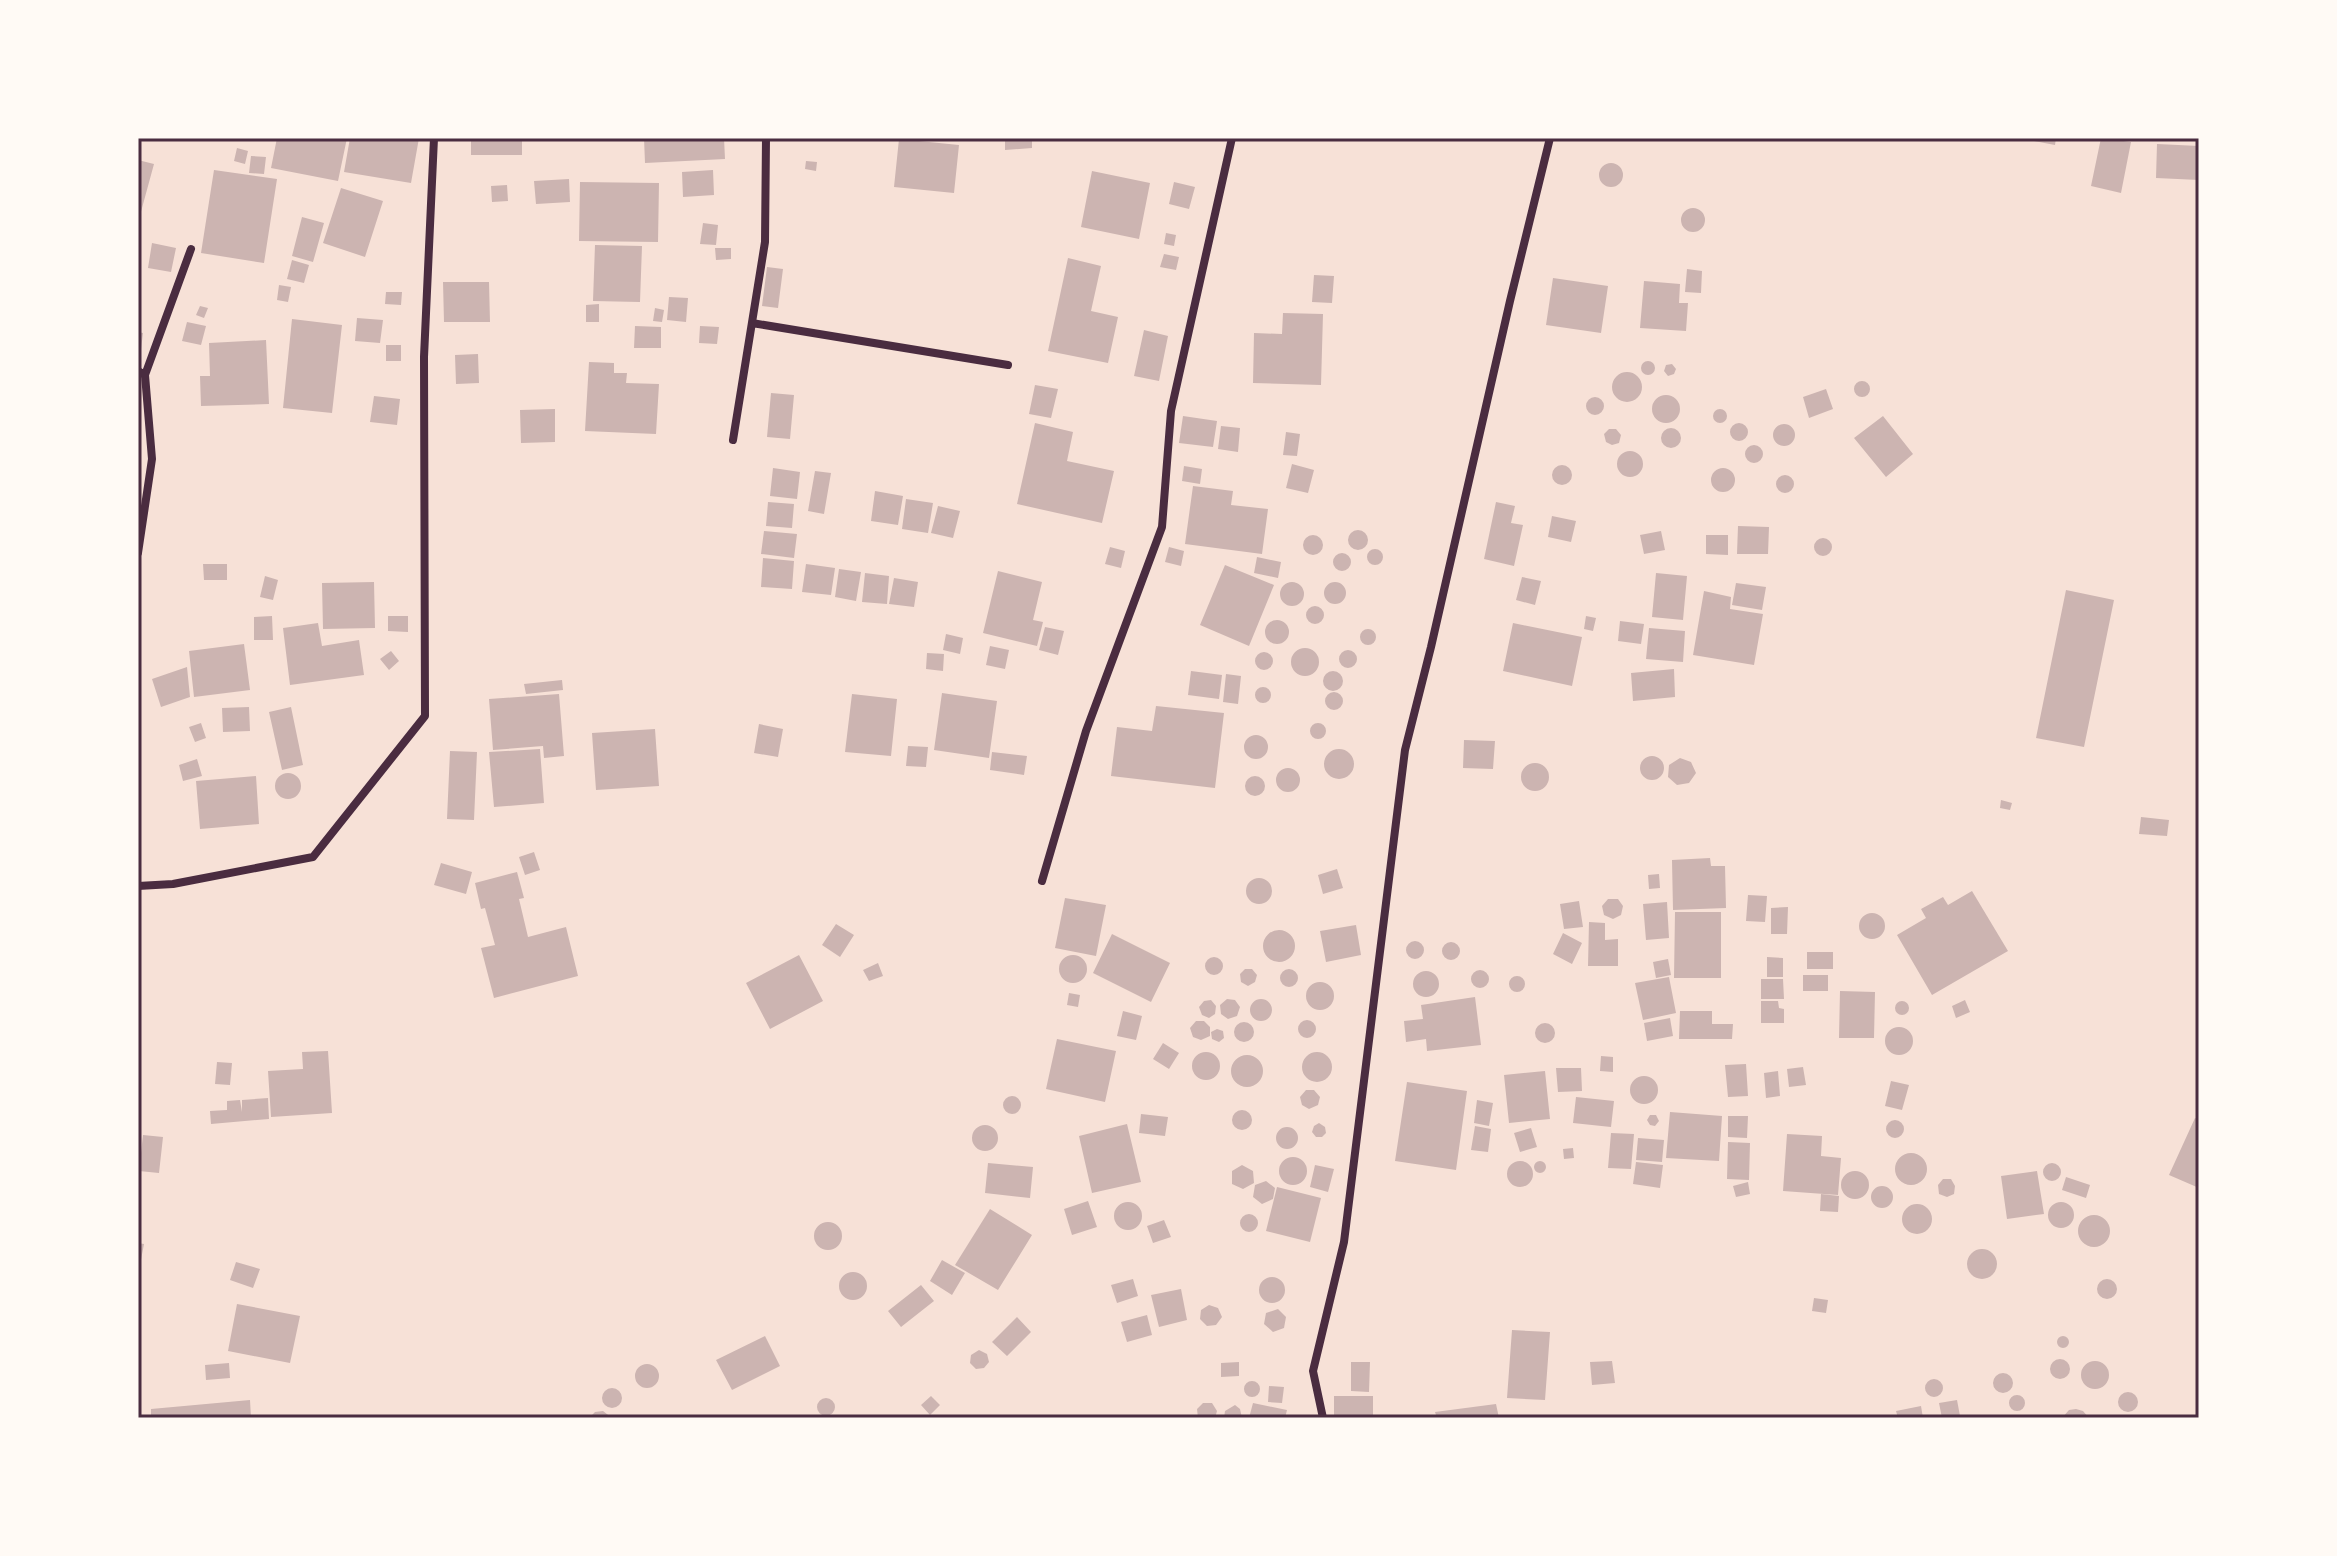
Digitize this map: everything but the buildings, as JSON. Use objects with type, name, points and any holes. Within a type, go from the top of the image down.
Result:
[{"type":"street","points":[[138,886],[173,884],[313,857],[425,716],[424,357],[434,138]]},
{"type":"street","points":[[733,440],[765,242],[766,138]]},
{"type":"street","points":[[1042,881],[1086,731],[1162,527],[1171,411],[1232,138]]},
{"type":"street","points":[[1323,1418],[1313,1371],[1344,1242],[1405,750],[1550,138]]},
{"type":"street","points":[[138,553],[152,459],[141,373],[191,249]]},
{"type":"street","points":[[752,323],[1008,365]]}]
